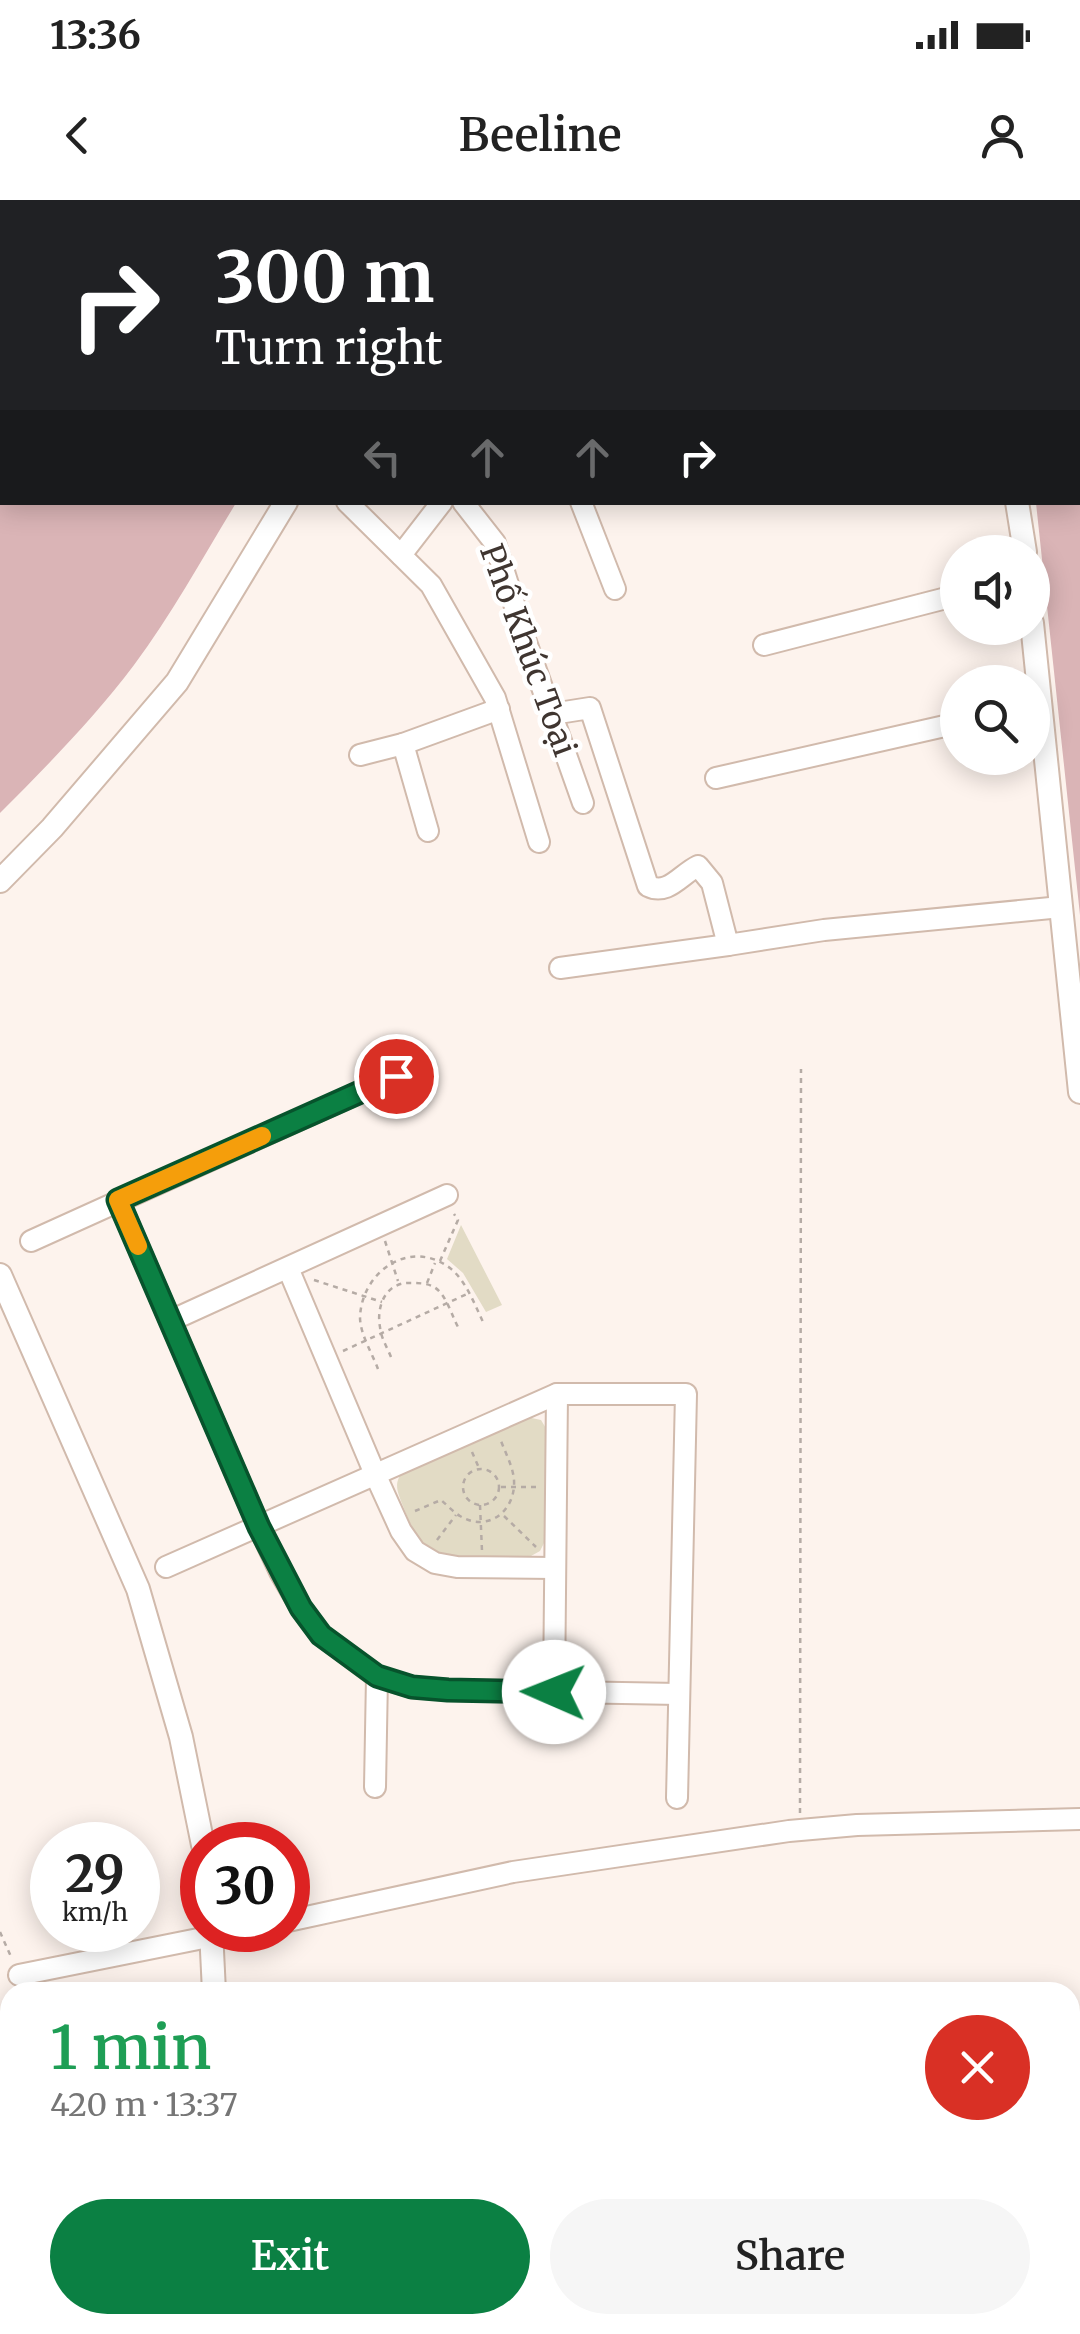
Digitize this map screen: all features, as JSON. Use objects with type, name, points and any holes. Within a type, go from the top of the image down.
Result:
[{"type":"street","points":[[0,881],[52,828],[177,682],[284,505]]},
{"type":"street","points":[[349,505],[431,585],[495,698],[538,842]]},
{"type":"street","points":[[400,556],[440,505]]},
{"type":"street","name":"Phố Khúc Toại","points":[[466,505],[495,544],[583,803]]},
{"type":"street","points":[[582,505],[615,589]]},
{"type":"street","points":[[1017,505],[1022,535]]},
{"type":"street","points":[[764,645],[940,600]]},
{"type":"street","points":[[552,714],[590,708],[648,886],[666,889],[698,866],[712,883],[728,945]]},
{"type":"street","points":[[360,756],[498,709]]},
{"type":"street","points":[[716,778],[940,727]]},
{"type":"street","points":[[404,744],[428,831]]},
{"type":"street","points":[[1045,775],[1080,1092]]},
{"type":"street","points":[[560,968],[824,930],[1061,907]]},
{"type":"street","points":[[30,1241],[396,1076]]},
{"type":"street","points":[[118,1200],[259,1527],[301,1608],[321,1635],[377,1676],[412,1687],[679,1694]]},
{"type":"street","points":[[170,1320],[449,1202]]},
{"type":"street","points":[[288,1268],[375,1474],[414,1551],[435,1563],[457,1567],[555,1568]]},
{"type":"street","points":[[0,1275],[138,1589],[182,1737],[198,1822]]},
{"type":"street","points":[[554,1692],[556,1394]]},
{"type":"street","points":[[166,1567],[556,1394],[686,1394],[677,1798]]},
{"type":"street","points":[[376,1787],[377,1676]]},
{"type":"street","points":[[310,1915],[529,1869],[800,1830],[1080,1819]]},
{"type":"street","points":[[18,1976],[180,1940]]},
{"type":"street","points":[[212,1952],[213,1982]]},
{"type":"path","points":[[800,1830],[802,1069]]},
{"type":"path","points":[[426,1284],[458,1220],[449,1202]]},
{"type":"path","points":[[385,1240],[399,1284]]},
{"type":"path","points":[[378,1369],[360,1318],[372,1278],[394,1262],[419,1257],[438,1261],[459,1276],[483,1322]]},
{"type":"path","points":[[313,1279],[382,1302]]},
{"type":"path","points":[[392,1357],[379,1323],[382,1302],[392,1287],[434,1287],[458,1328]]},
{"type":"path","points":[[341,1351],[468,1293]]},
{"type":"path","points":[[413,1512],[442,1500],[457,1514],[471,1520],[495,1519],[508,1510],[514,1487],[512,1468],[499,1436]]},
{"type":"path","points":[[470,1449],[479,1469]]},
{"type":"path","points":[[479,1469],[492,1472],[500,1487],[496,1498],[480,1505],[463,1490],[470,1472],[479,1469]]},
{"type":"path","points":[[500,1487],[544,1487]]},
{"type":"path","points":[[480,1505],[482,1552]]},
{"type":"path","points":[[435,1543],[457,1514]]},
{"type":"path","points":[[503,1514],[536,1547]]},
{"type":"shaded area","points":[[0,505],[235,505],[134,665],[86,723],[0,813]]},
{"type":"shaded area","points":[[1036,505],[1080,505],[1080,915],[1050,634],[1050,535],[1039,535]]},
{"type":"shaded area","points":[[461,1225],[502,1305],[486,1312],[463,1273],[447,1259]]},
{"type":"shaded area","points":[[527,1417],[541,1420],[550,1435],[547,1537],[540,1551],[531,1556],[478,1558],[449,1556],[428,1547],[413,1529],[399,1496],[397,1483],[404,1470]]},
{"type":"slow traffic","points":[[138,1246],[118,1200],[262,1136]]},
{"type":"route","points":[[396,1076],[118,1200],[280,1572],[321,1635],[377,1676],[412,1687],[554,1692]]}]
